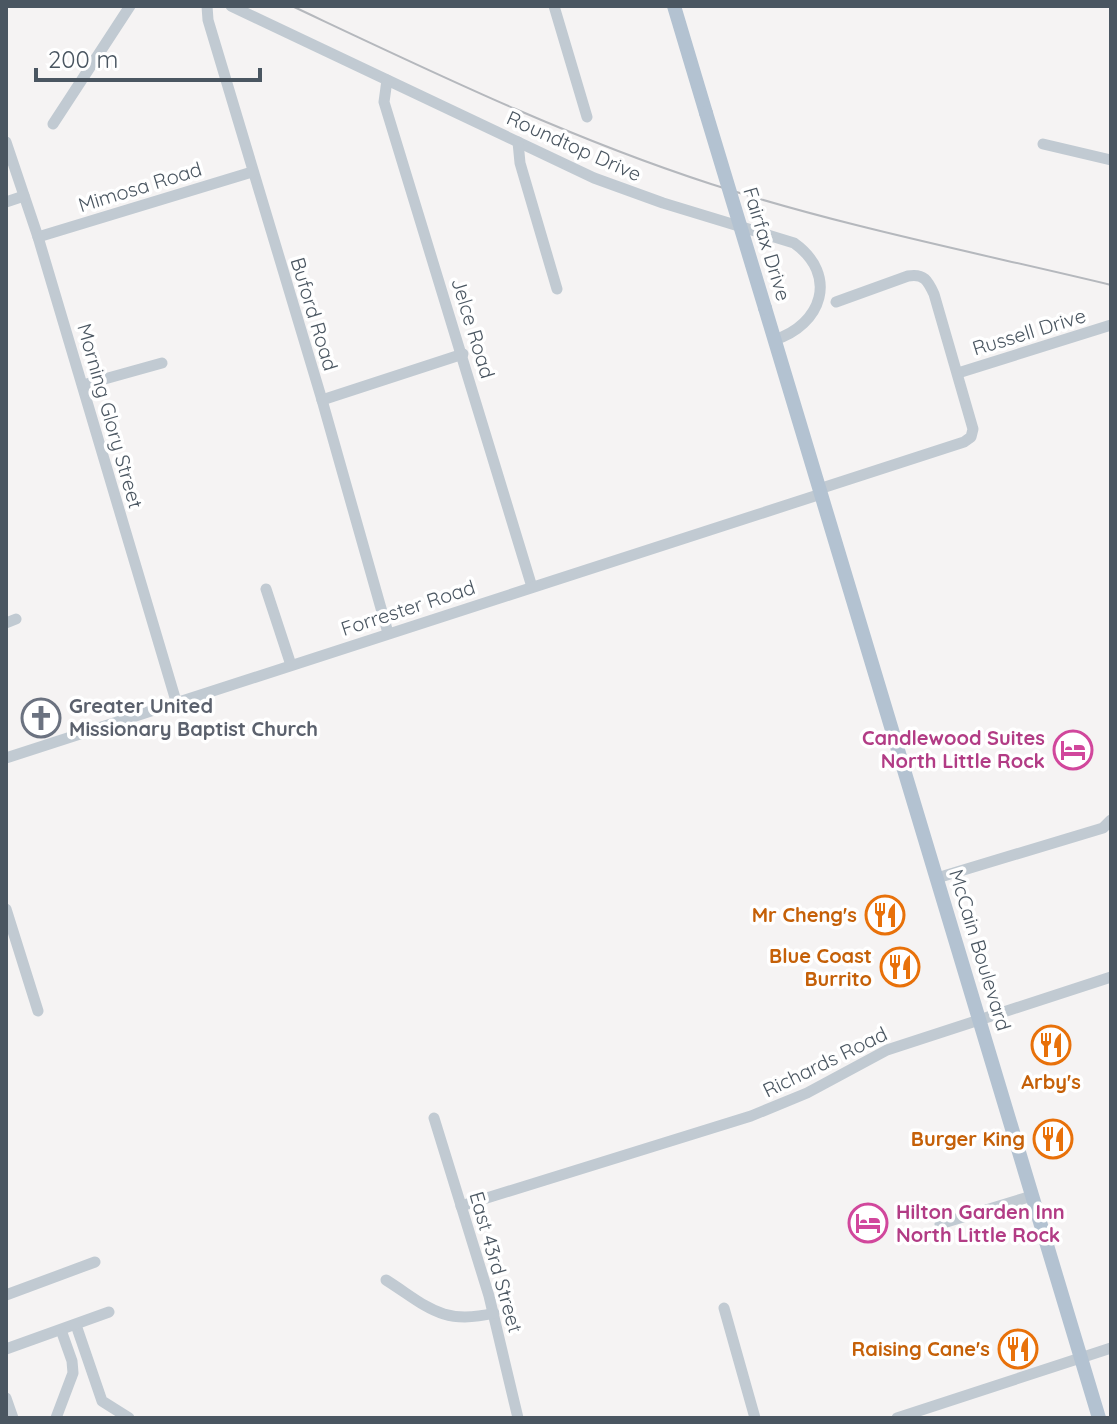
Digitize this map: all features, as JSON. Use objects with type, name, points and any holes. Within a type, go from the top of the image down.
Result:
[{"type":"main road","name":"Fairfax Drive","points":[[674,6],[820,491]]},
{"type":"main road","name":"McCain Boulevard","points":[[820,491],[1099,1418]]},
{"type":"street","points":[[53,124],[130,6]]},
{"type":"street","name":"Buford Road","points":[[207,6],[208,20],[388,633]]},
{"type":"street","name":"Roundtop Drive","points":[[231,6],[594,178],[797,245],[818,273],[818,303],[802,327],[774,340]]},
{"type":"street","points":[[554,6],[587,117]]},
{"type":"street","name":"Jelce Road","points":[[387,80],[384,102],[532,587]]},
{"type":"street","name":"Morning Glory Street","points":[[6,142],[38,237],[176,701]]},
{"type":"street","points":[[518,142],[520,163],[557,289]]},
{"type":"street","points":[[1043,144],[1111,160]]},
{"type":"street","name":"Mimosa Road","points":[[38,237],[252,172]]},
{"type":"street","points":[[6,202],[24,196]]},
{"type":"street","points":[[836,302],[908,276],[919,275],[926,279],[934,294],[958,373]]},
{"type":"street","name":"Russell Drive","points":[[958,373],[1111,325]]},
{"type":"street","points":[[322,400],[463,354]]},
{"type":"street","points":[[83,385],[162,363]]},
{"type":"street","name":"Forrester Road","points":[[6,758],[964,442],[971,437],[973,429],[958,373]]},
{"type":"street","points":[[266,589],[291,665]]},
{"type":"street","points":[[937,878],[1103,828],[1111,820]]},
{"type":"street","points":[[6,909],[38,1011]]},
{"type":"street","name":"Richards Road","points":[[461,1206],[777,1107],[887,1050],[1111,977]]},
{"type":"street","name":"East 43rd Street","points":[[434,1118],[494,1313],[518,1418]]},
{"type":"street","points":[[940,1224],[1032,1196]]},
{"type":"street","points":[[6,1295],[95,1262]]},
{"type":"street","points":[[386,1280],[428,1309],[451,1317],[468,1318],[494,1313]]},
{"type":"street","points":[[724,1308],[755,1418]]},
{"type":"street","points":[[6,1349],[109,1312]]},
{"type":"street","points":[[76,1325],[102,1401],[129,1418]]},
{"type":"street","points":[[56,1418],[73,1373],[61,1330]]},
{"type":"street","points":[[897,1418],[1111,1348]]},
{"type":"street","points":[[6,1398],[13,1418]]},
{"type":"railway","points":[[292,6],[551,124],[657,166],[760,199],[860,226],[1111,285]]},
{"type":"place","name":"Greater United Missionary Baptist Church","points":[[41,718]]},
{"type":"place","name":"Candlewood Suites North Little Rock","points":[[1073,750]]},
{"type":"place","name":"Mr Cheng's","points":[[885,915]]},
{"type":"place","name":"Blue Coast Burrito","points":[[900,967]]},
{"type":"place","name":"Arby's","points":[[1051,1045]]},
{"type":"place","name":"Burger King","points":[[1053,1139]]},
{"type":"place","name":"Hilton Garden Inn North Little Rock","points":[[868,1223]]},
{"type":"place","name":"Raising Cane's","points":[[1018,1349]]}]
